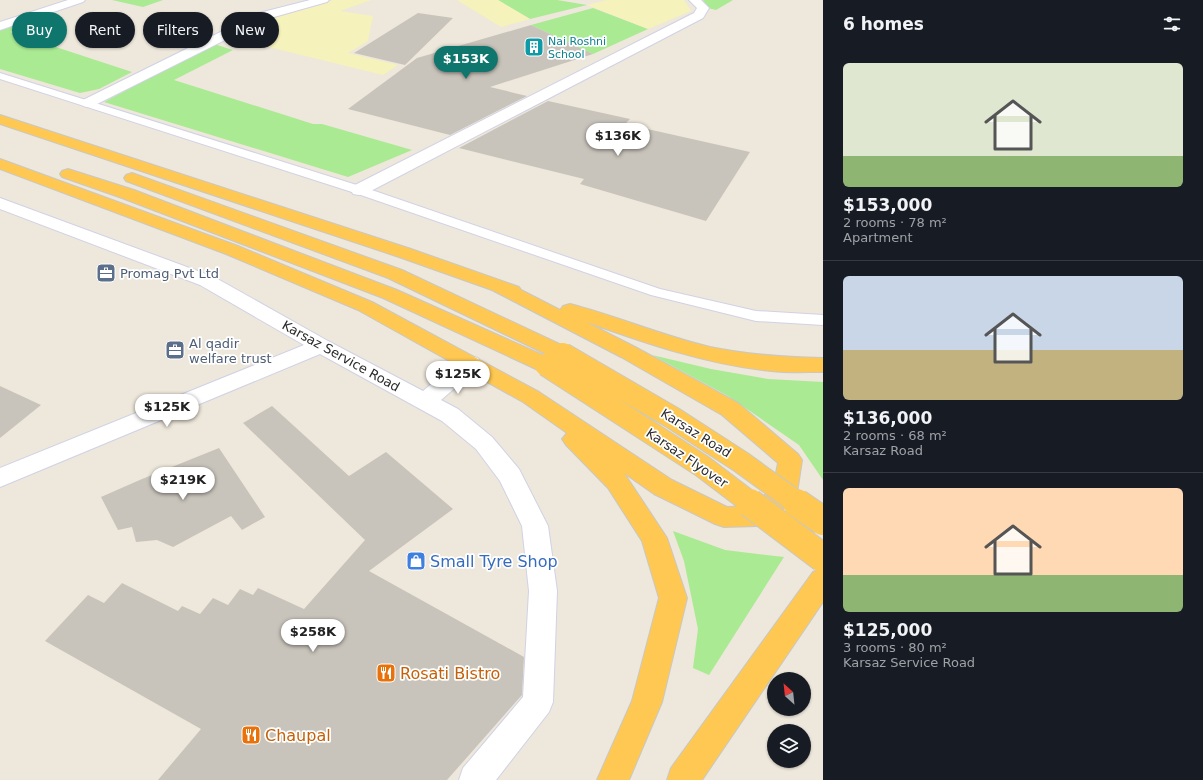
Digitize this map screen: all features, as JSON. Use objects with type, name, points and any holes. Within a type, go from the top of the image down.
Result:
[{"type":"highway","points":[[0,119],[405,253],[643,335],[711,354],[771,364],[823,365]]},
{"type":"highway","points":[[0,128],[395,274],[554,360]]},
{"type":"highway","points":[[0,150],[128,194],[390,294],[554,360]]},
{"type":"highway","points":[[0,164],[232,250],[365,306],[532,397],[663,487],[724,517],[757,516],[785,493],[790,460],[730,409],[628,352],[498,286]]},
{"type":"highway","name":"Karsaz Road","points":[[554,360],[673,418],[741,462],[823,521]]},
{"type":"highway","name":"Karsaz Flyover","points":[[554,360],[702,466],[823,558]]},
{"type":"highway","points":[[532,397],[617,481],[654,538],[673,598],[647,702],[614,780]]},
{"type":"highway","points":[[683,780],[823,580]]},
{"type":"street","points":[[0,26],[79,0]]},
{"type":"street","points":[[88,103],[263,16],[323,0]]},
{"type":"street","points":[[359,190],[699,15],[703,8],[695,0]]},
{"type":"street","name":"Karsaz Service Road","points":[[0,203],[207,281],[321,346],[450,415],[484,442],[510,476],[535,526],[543,591],[538,702],[475,780]]},
{"type":"street","points":[[0,478],[321,346]]},
{"type":"street","points":[[425,402],[470,363]]},
{"type":"lane","points":[[0,76],[359,190],[656,292],[756,316],[823,320]]},
{"type":"green space","points":[[112,0],[163,0],[143,7]]},
{"type":"green space","points":[[498,0],[557,0],[587,5],[530,19]]},
{"type":"green space","points":[[703,0],[733,0],[716,10],[708,8]]},
{"type":"green space","points":[[593,8],[648,29],[593,54],[531,25]]},
{"type":"green space","points":[[12,26],[12,31],[10,32],[12,33],[12,48],[59,48],[132,72],[99,89],[80,93],[0,69],[0,30]]},
{"type":"green space","points":[[213,45],[221,46],[221,48],[233,50],[174,80],[313,124],[322,124],[412,150],[348,177],[104,102],[206,48],[213,48]]},
{"type":"green space","points":[[652,355],[711,369],[768,379],[823,382],[823,480],[799,445],[728,396]]},
{"type":"green space","points":[[673,531],[725,550],[784,557],[709,675],[693,668],[698,629],[684,561]]},
{"type":"sand","points":[[334,0],[371,0],[340,11],[373,16],[368,41],[348,53],[398,65],[383,75],[273,48],[279,48],[279,16]]},
{"type":"sand","points":[[457,0],[498,0],[530,19],[501,27]]},
{"type":"sand","points":[[607,0],[684,0],[691,11],[648,29],[587,5]]},
{"type":"building","points":[[418,13],[453,18],[405,65],[354,53]]},
{"type":"building","points":[[531,25],[593,54],[490,87],[527,96],[450,135],[348,109],[417,58]]},
{"type":"building","points":[[548,101],[630,119],[625,124],[750,152],[706,221],[580,184],[584,179],[459,148]]},
{"type":"building","points":[[0,386],[41,405],[0,438]]},
{"type":"building","points":[[272,406],[349,476],[386,452],[453,509],[369,571],[524,657],[522,695],[447,780],[158,780],[201,729],[45,641],[88,595],[104,603],[122,583],[178,611],[182,606],[200,614],[213,598],[228,605],[240,589],[253,595],[258,588],[304,609],[365,540],[243,423]]},
{"type":"building","points":[[219,448],[265,517],[242,530],[231,516],[173,547],[157,540],[136,542],[132,527],[118,530],[101,497]]},
{"type":"place","name":"Nai Roshni School","points":[[534,47]]},
{"type":"place","name":"Promag Pvt Ltd","points":[[106,273]]},
{"type":"place","name":"Al qadir welfare trust","points":[[175,350]]},
{"type":"place","name":"Small Tyre Shop","points":[[416,561]]},
{"type":"place","name":"Rosati Bistro","points":[[386,673]]},
{"type":"place","name":"Chaupal","points":[[251,735]]}]
